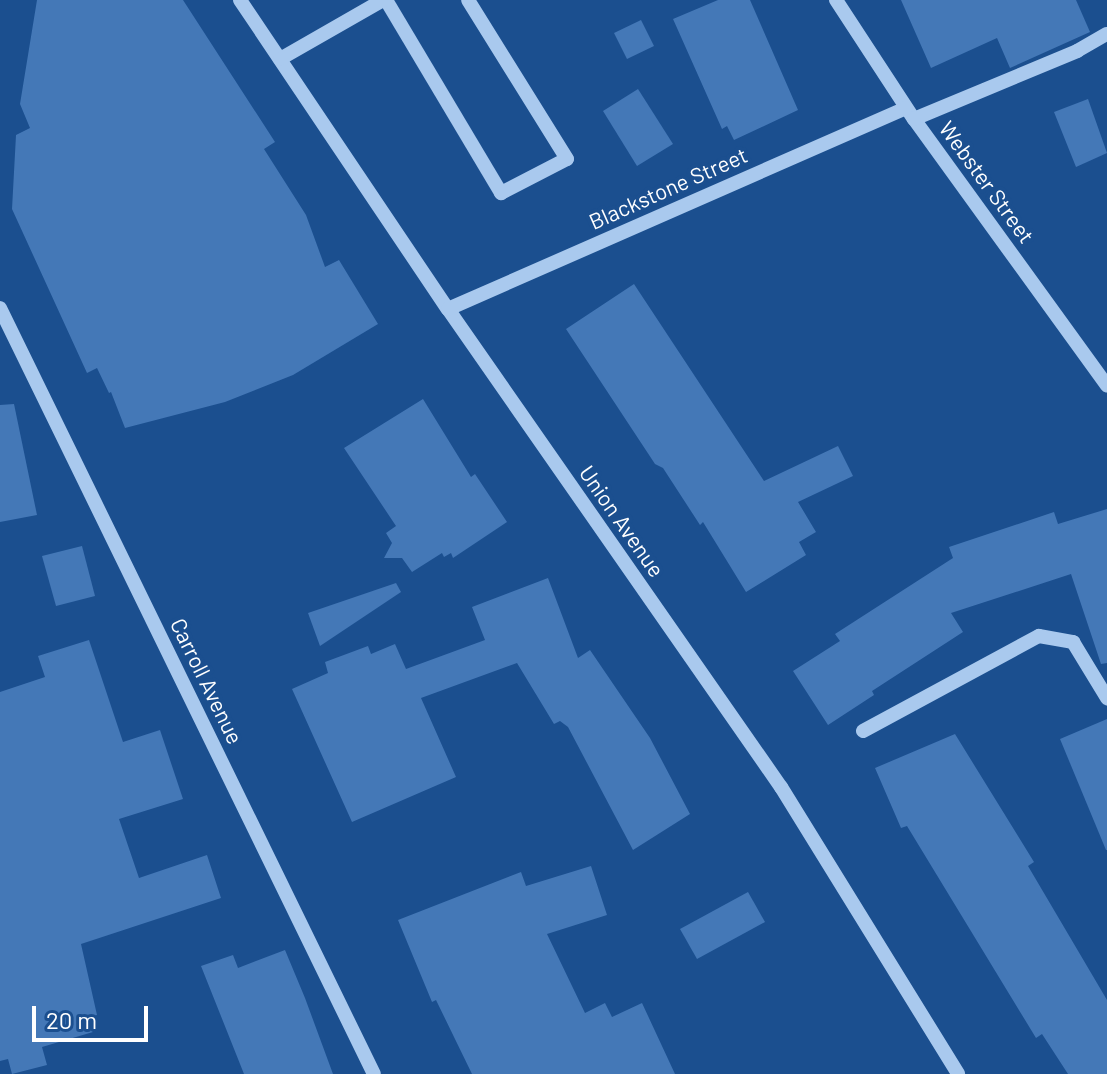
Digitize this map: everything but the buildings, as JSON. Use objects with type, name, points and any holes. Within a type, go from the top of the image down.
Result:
[{"type":"street","name":"Union Avenue","points":[[240,0],[448,309],[781,787],[958,1074]]},
{"type":"street","points":[[280,59],[384,0],[501,193],[567,159],[468,0]]},
{"type":"street","name":"Webster Street","points":[[836,0],[910,113],[1107,386]]},
{"type":"street","name":"Blackstone Street","points":[[448,309],[910,113],[1077,51],[1107,34]]},
{"type":"street","name":"Carroll Avenue","points":[[0,308],[374,1074]]},
{"type":"street","points":[[863,731],[1039,636],[1073,642],[1107,698]]}]
